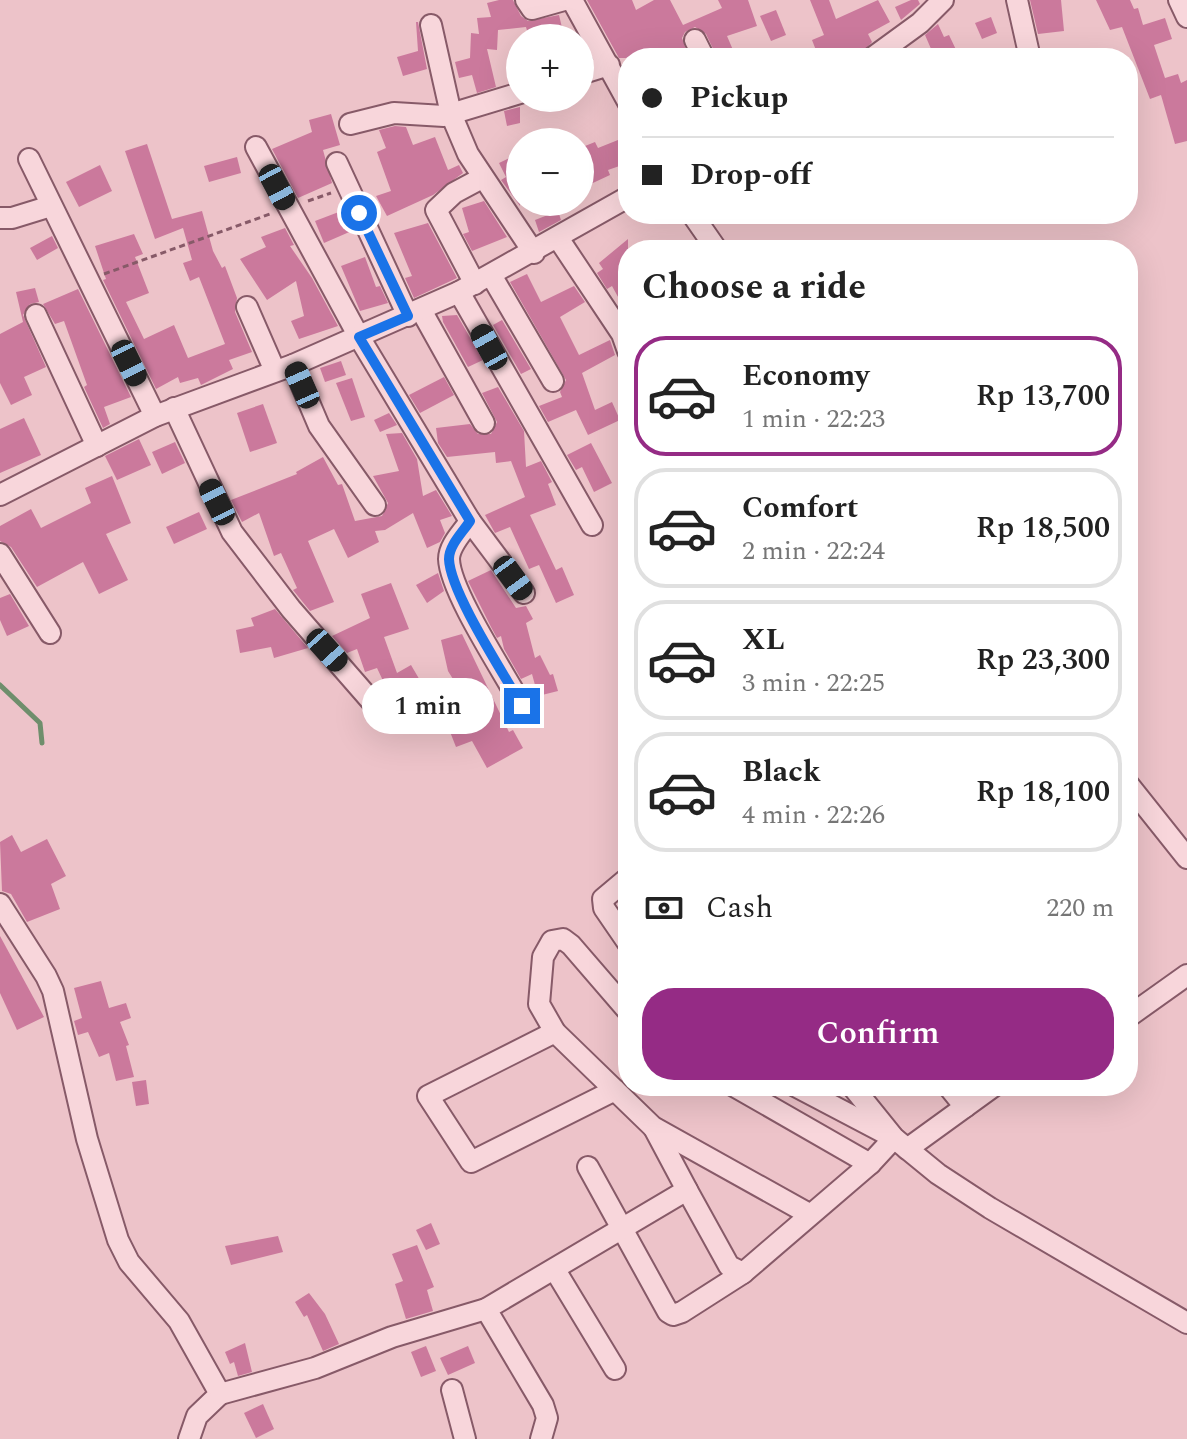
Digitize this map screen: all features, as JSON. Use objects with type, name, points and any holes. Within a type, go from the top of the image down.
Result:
[{"type":"street","points":[[526,0],[532,9],[539,10],[564,0]]},
{"type":"street","points":[[572,0],[618,83]]},
{"type":"street","points":[[886,48],[920,23],[943,0]]},
{"type":"street","points":[[1017,0],[1028,48]]},
{"type":"street","points":[[1179,0],[1187,17]]},
{"type":"street","points":[[431,25],[451,114],[482,178],[534,253]]},
{"type":"street","points":[[594,70],[609,65]]},
{"type":"street","points":[[350,124],[394,113],[436,117],[506,97]]},
{"type":"street","points":[[256,147],[359,337],[470,521],[524,593]]},
{"type":"street","points":[[29,159],[155,416]]},
{"type":"street","points":[[337,163],[415,313],[484,423]]},
{"type":"street","points":[[482,178],[454,193],[436,210],[592,525]]},
{"type":"street","points":[[0,495],[155,416],[284,368],[415,313],[534,253],[618,203]]},
{"type":"street","points":[[0,218],[12,218],[51,206]]},
{"type":"street","points":[[558,238],[618,328]]},
{"type":"street","points":[[475,284],[553,381]]},
{"type":"street","points":[[247,307],[319,426],[375,505]]},
{"type":"street","points":[[36,315],[97,446]]},
{"type":"street","points":[[174,408],[232,532],[291,609],[380,711]]},
{"type":"street","points":[[470,521],[451,548],[449,561],[459,591],[522,706]]},
{"type":"street","points":[[0,554],[50,633]]},
{"type":"street","points":[[1138,797],[1187,858]]},
{"type":"street","points":[[618,886],[603,899],[604,908],[618,928]]},
{"type":"street","points":[[0,904],[53,991],[99,1183],[129,1262],[179,1321],[220,1394]]},
{"type":"street","points":[[618,999],[571,945],[557,938],[543,957],[539,1004],[555,1032],[618,1093]]},
{"type":"street","points":[[1138,1010],[1187,975]]},
{"type":"street","points":[[555,1032],[428,1096],[471,1162],[615,1090]]},
{"type":"street","points":[[621,1096],[653,1127],[809,1214]]},
{"type":"street","points":[[759,1096],[889,1149]]},
{"type":"street","points":[[810,1096],[889,1149],[1187,1323]]},
{"type":"street","points":[[858,1096],[889,1149]]},
{"type":"street","points":[[956,1096],[965,1107]]},
{"type":"street","points":[[588,1167],[673,1315],[743,1273],[889,1149],[980,1096]]},
{"type":"street","points":[[653,1127],[729,1266],[743,1273]]},
{"type":"street","points":[[189,1439],[197,1416],[220,1394],[315,1368],[392,1337],[486,1309],[687,1190]]},
{"type":"street","points":[[555,1270],[615,1369]]},
{"type":"street","points":[[486,1309],[543,1405],[547,1418],[541,1439]]},
{"type":"street","points":[[452,1390],[465,1439]]},
{"type":"path","points":[[89,279],[347,187]]},
{"type":"building","points":[[513,0],[521,16],[528,21],[559,15],[561,24],[506,24],[506,29],[498,30],[497,50],[487,49],[496,87],[477,93],[472,75],[459,78],[455,62],[470,58],[471,33],[479,34],[477,18],[491,17],[487,3]]},
{"type":"building","points":[[587,0],[632,0],[636,10],[654,0],[670,0],[683,25],[722,8],[718,0],[748,0],[757,26],[727,36],[732,48],[713,48],[706,34],[695,27],[685,32],[682,38],[686,48],[618,48],[618,56]]},
{"type":"building","points":[[810,0],[829,0],[836,19],[878,0],[890,22],[868,34],[872,42],[867,48],[815,48],[812,40],[824,35]]},
{"type":"building","points":[[918,0],[920,4],[901,20],[895,7]]},
{"type":"building","points":[[1030,0],[1061,0],[1064,31],[1038,34]]},
{"type":"building","points":[[1096,0],[1130,0],[1134,9],[1138,8],[1143,25],[1165,18],[1172,39],[1154,45],[1165,78],[1178,74],[1181,83],[1187,80],[1187,141],[1175,144],[1161,95],[1150,99],[1138,68],[1138,48],[1130,48],[1122,27],[1110,30]]},
{"type":"building","points":[[776,10],[786,35],[771,41],[760,16]]},
{"type":"building","points":[[991,17],[997,33],[982,39],[975,23]]},
{"type":"building","points":[[416,22],[427,69],[403,76],[397,57],[418,51]]},
{"type":"building","points":[[938,24],[944,37],[949,35],[955,48],[931,48],[925,35]]},
{"type":"building","points":[[504,111],[520,112],[520,123],[507,126]]},
{"type":"building","points":[[331,114],[340,145],[323,150],[332,183],[298,198],[272,149],[312,132],[309,120]]},
{"type":"building","points":[[406,127],[413,145],[435,137],[448,170],[459,165],[463,173],[433,195],[387,216],[376,196],[391,191],[377,152],[386,148],[379,130]]},
{"type":"building","points":[[618,140],[618,166],[608,170],[610,175],[594,182],[594,142],[598,148]]},
{"type":"building","points":[[147,144],[172,219],[202,211],[213,251],[222,268],[225,266],[237,298],[235,312],[252,352],[229,360],[233,369],[201,385],[198,378],[180,383],[178,377],[156,389],[103,280],[106,279],[95,246],[134,234],[143,254],[135,257],[149,293],[126,302],[144,339],[174,325],[188,358],[225,344],[199,277],[190,281],[183,263],[192,260],[183,228],[155,239],[125,151]]},
{"type":"building","points":[[237,157],[241,173],[209,182],[204,166]]},
{"type":"building","points":[[506,160],[506,177],[499,163]]},
{"type":"building","points":[[100,165],[112,191],[79,207],[66,182]]},
{"type":"building","points":[[484,201],[507,237],[472,251],[463,234],[469,232],[462,208]]},
{"type":"building","points":[[344,210],[354,230],[324,243],[315,221]]},
{"type":"building","points":[[560,216],[561,220],[539,232],[535,220]]},
{"type":"building","points":[[428,223],[457,278],[414,298],[405,278],[412,276],[394,233]]},
{"type":"building","points":[[285,228],[294,245],[290,246],[312,278],[338,326],[299,339],[291,321],[304,316],[296,281],[267,300],[240,259],[266,247],[261,237]]},
{"type":"building","points":[[52,236],[58,248],[37,260],[30,248]]},
{"type":"building","points":[[618,247],[618,297],[612,286],[607,289],[597,273],[603,269],[599,263]]},
{"type":"building","points":[[365,257],[376,287],[380,286],[388,303],[360,311],[341,266]]},
{"type":"building","points":[[527,274],[541,302],[574,286],[585,302],[560,317],[579,355],[610,340],[615,355],[582,373],[595,410],[612,402],[618,421],[588,435],[576,410],[548,422],[539,406],[562,397],[560,392],[566,380],[510,282]]},
{"type":"building","points":[[35,288],[39,302],[30,304],[23,315],[46,367],[24,377],[32,395],[11,405],[0,383],[0,334],[23,322],[16,292]]},
{"type":"building","points":[[78,289],[131,397],[104,407],[110,424],[103,428],[84,387],[87,385],[64,321],[55,324],[43,304]]},
{"type":"building","points":[[457,315],[483,360],[468,367],[443,322],[442,316]]},
{"type":"building","points":[[502,320],[531,369],[521,374],[493,325]]},
{"type":"building","points":[[341,361],[346,375],[325,382],[320,368]]},
{"type":"building","points":[[444,377],[454,395],[420,413],[409,395]]},
{"type":"building","points":[[352,378],[365,417],[351,421],[336,383]]},
{"type":"building","points":[[498,387],[524,431],[526,467],[541,461],[552,482],[548,484],[556,505],[530,515],[556,570],[562,567],[574,595],[556,603],[539,565],[529,569],[510,527],[495,533],[485,515],[525,497],[511,461],[496,463],[495,452],[447,457],[438,443],[436,428],[470,424],[478,434],[491,434],[497,422],[482,393]]},
{"type":"building","points":[[263,404],[277,443],[250,452],[237,413]]},
{"type":"building","points":[[389,413],[397,425],[380,432],[374,420]]},
{"type":"building","points":[[24,418],[41,455],[0,473],[0,429]]},
{"type":"building","points":[[402,433],[417,459],[423,496],[436,490],[452,516],[440,520],[445,533],[440,542],[427,548],[413,513],[385,530],[375,531],[379,542],[348,558],[334,529],[308,541],[334,602],[310,611],[293,590],[297,588],[281,553],[274,556],[259,513],[242,522],[231,500],[297,474],[323,457],[338,485],[342,484],[355,521],[382,516],[388,503],[373,476],[399,471],[386,434]]},
{"type":"building","points":[[139,439],[151,465],[117,480],[105,456]]},
{"type":"building","points":[[175,442],[185,463],[162,474],[152,452]]},
{"type":"building","points":[[591,443],[612,483],[594,492],[582,467],[576,470],[567,455]]},
{"type":"building","points":[[112,476],[131,523],[106,534],[128,580],[99,594],[83,562],[37,587],[11,547],[0,541],[0,526],[31,509],[41,528],[91,503],[85,488]]},
{"type":"building","points":[[199,512],[207,529],[174,544],[166,527]]},
{"type":"building","points":[[491,570],[516,608],[526,606],[533,619],[526,623],[535,658],[540,655],[550,675],[553,674],[558,691],[538,696],[532,674],[521,679],[504,649],[501,636],[497,638],[468,581]]},
{"type":"building","points":[[438,573],[444,591],[427,603],[416,585]]},
{"type":"building","points":[[391,583],[409,629],[384,637],[397,673],[411,665],[435,706],[402,721],[377,668],[365,672],[357,649],[347,653],[332,636],[370,618],[361,594]]},
{"type":"building","points":[[10,594],[29,626],[7,636],[0,620],[0,598]]},
{"type":"building","points":[[275,609],[308,648],[274,658],[271,647],[240,653],[236,630],[254,626],[251,618]]},
{"type":"building","points":[[462,634],[509,732],[513,730],[523,748],[487,768],[472,741],[456,747],[443,714],[469,705],[448,671],[441,640]]},
{"type":"building","points":[[12,835],[21,852],[47,839],[66,876],[51,884],[60,909],[27,922],[11,894],[2,891],[0,842]]},
{"type":"building","points":[[0,936],[44,1017],[17,1030],[0,993]]},
{"type":"building","points":[[101,981],[109,1008],[126,1003],[131,1018],[120,1022],[129,1045],[126,1046],[134,1077],[116,1081],[109,1053],[99,1057],[88,1032],[78,1035],[74,1021],[82,1018],[74,988]]},
{"type":"building","points":[[146,1080],[149,1104],[136,1106],[132,1082]]},
{"type":"building","points":[[431,1223],[440,1244],[426,1250],[416,1230]]},
{"type":"building","points":[[278,1236],[283,1252],[231,1265],[225,1246]]},
{"type":"building","points":[[417,1245],[434,1287],[427,1290],[433,1311],[406,1319],[395,1284],[403,1281],[392,1254]]},
{"type":"building","points":[[309,1293],[325,1314],[339,1344],[323,1351],[307,1315],[304,1317],[295,1302]]},
{"type":"building","points":[[245,1343],[252,1372],[238,1376],[234,1362],[230,1364],[225,1352]]},
{"type":"building","points":[[426,1346],[436,1371],[421,1377],[411,1352]]},
{"type":"building","points":[[468,1346],[475,1363],[448,1375],[440,1358]]},
{"type":"building","points":[[263,1404],[274,1429],[256,1438],[244,1413]]},
{"type":"waterway","points":[[0,685],[40,723],[42,743]]},
{"type":"route","points":[[359,213],[408,316],[359,337],[470,521],[451,548],[449,561],[459,591],[522,706]]}]
